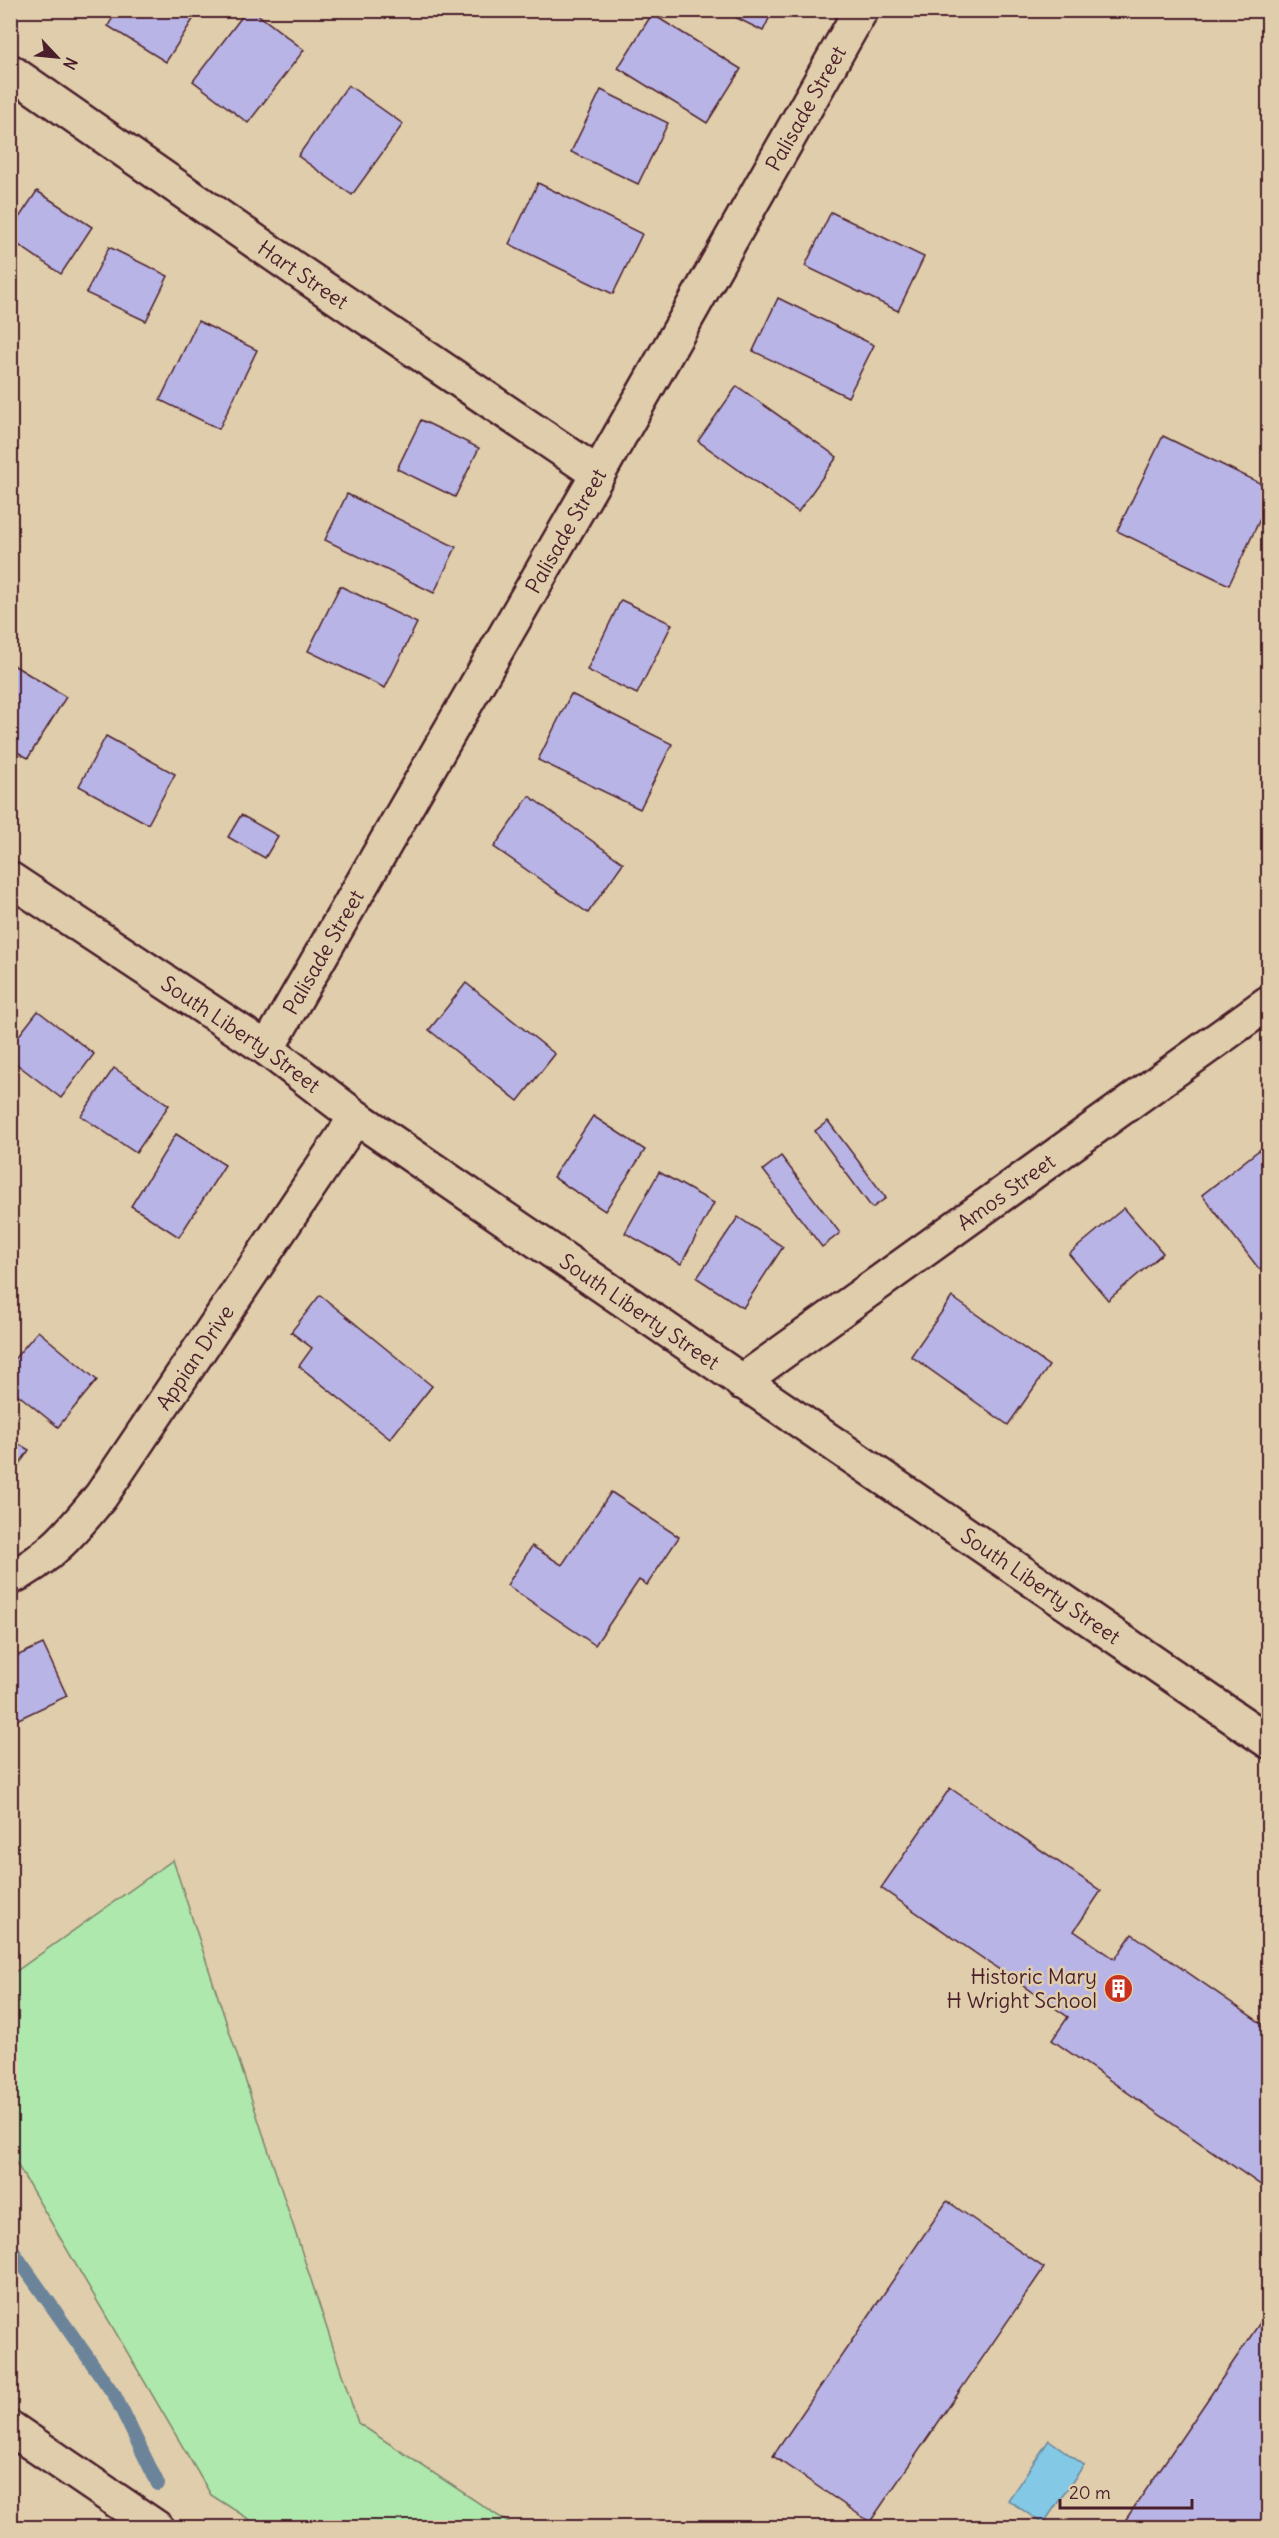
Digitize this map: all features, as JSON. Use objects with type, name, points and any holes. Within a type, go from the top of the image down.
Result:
[{"type":"street","name":"Palisade Street","points":[[267,1049],[598,474],[861,10]]},
{"type":"street","name":"Hart Street","points":[[10,71],[304,276],[598,474]]},
{"type":"street","name":"South Liberty Street","points":[[10,879],[267,1049],[356,1117],[1269,1741]]},
{"type":"street","name":"Amos Street","points":[[741,1382],[1269,1003]]},
{"type":"street","name":"Appian Drive","points":[[10,1578],[25,1571],[68,1538],[101,1496],[356,1117]]},
{"type":"street","points":[[10,2428],[157,2528]]},
{"type":"green space","points":[[173,1860],[358,2423],[515,2527],[261,2527],[211,2495],[11,2154],[11,1975]]},
{"type":"water","points":[[1049,2440],[1084,2465],[1043,2524],[1008,2500]]},
{"type":"building","points":[[117,10],[199,10],[166,62],[108,26]]},
{"type":"building","points":[[247,10],[252,10],[304,50],[248,123],[193,81]]},
{"type":"building","points":[[721,10],[773,10],[763,31]]},
{"type":"building","points":[[652,14],[741,69],[707,123],[618,68]]},
{"type":"building","points":[[348,85],[403,124],[352,195],[298,156]]},
{"type":"building","points":[[601,90],[668,123],[638,184],[571,152]]},
{"type":"building","points":[[538,183],[642,234],[613,294],[509,244]]},
{"type":"building","points":[[37,191],[92,227],[61,274],[10,239],[10,231]]},
{"type":"building","points":[[831,212],[924,257],[898,311],[805,266]]},
{"type":"building","points":[[109,247],[168,276],[146,321],[86,293]]},
{"type":"building","points":[[778,298],[874,345],[848,397],[753,351]]},
{"type":"building","points":[[198,321],[257,350],[219,429],[160,400]]},
{"type":"building","points":[[737,386],[837,457],[798,512],[698,441]]},
{"type":"building","points":[[421,420],[479,448],[455,497],[397,469]]},
{"type":"building","points":[[1163,436],[1268,487],[1268,502],[1229,585],[1117,531]]},
{"type":"building","points":[[347,494],[456,547],[434,593],[325,540]]},
{"type":"building","points":[[340,586],[417,623],[385,688],[308,651]]},
{"type":"building","points":[[621,600],[672,624],[637,694],[587,670]]},
{"type":"building","points":[[10,663],[66,697],[28,758],[10,748]]},
{"type":"building","points":[[571,694],[672,744],[640,809],[538,760]]},
{"type":"building","points":[[106,736],[175,774],[148,824],[79,786]]},
{"type":"building","points":[[529,796],[623,863],[588,913],[494,847]]},
{"type":"building","points":[[241,815],[278,836],[265,858],[228,837]]},
{"type":"building","points":[[466,983],[555,1054],[518,1101],[429,1030]]},
{"type":"building","points":[[38,1011],[94,1054],[61,1098],[10,1059],[10,1047]]},
{"type":"building","points":[[114,1068],[169,1105],[136,1153],[81,1116]]},
{"type":"building","points":[[593,1116],[645,1150],[605,1211],[553,1177]]},
{"type":"building","points":[[828,1121],[886,1198],[872,1208],[815,1131]]},
{"type":"building","points":[[176,1134],[225,1165],[179,1237],[131,1206]]},
{"type":"building","points":[[1268,1143],[1268,1262],[1259,1269],[1202,1195]]},
{"type":"building","points":[[781,1156],[840,1233],[822,1247],[763,1170]]},
{"type":"building","points":[[659,1172],[714,1203],[681,1264],[625,1233]]},
{"type":"building","points":[[1124,1208],[1163,1253],[1108,1300],[1069,1254]]},
{"type":"building","points":[[738,1217],[783,1247],[743,1308],[697,1278]]},
{"type":"building","points":[[320,1295],[432,1386],[390,1439],[299,1366],[312,1348],[291,1332]]},
{"type":"building","points":[[952,1297],[1049,1366],[1008,1425],[911,1356]]},
{"type":"building","points":[[38,1331],[97,1380],[58,1427],[10,1388],[10,1364]]},
{"type":"building","points":[[10,1439],[29,1450],[10,1478]]},
{"type":"building","points":[[611,1492],[679,1537],[647,1585],[639,1580],[595,1645],[507,1585],[532,1546],[562,1565]]},
{"type":"building","points":[[43,1644],[67,1696],[10,1723],[10,1659]]},
{"type":"building","name":"Historic Mary H Wright School","points":[[950,1788],[1101,1891],[1074,1931],[1115,1959],[1132,1934],[1268,2028],[1268,2190],[1052,2040],[1068,2017],[881,1888]]},
{"type":"building","points":[[947,2201],[1044,2268],[870,2522],[773,2456]]},
{"type":"building","points":[[1268,2311],[1268,2528],[1120,2528]]},
{"type":"waterway","points":[[10,2247],[115,2396],[158,2484]]},
{"type":"place","name":"Historic Mary H Wright School","points":[[1118,1988]]}]
